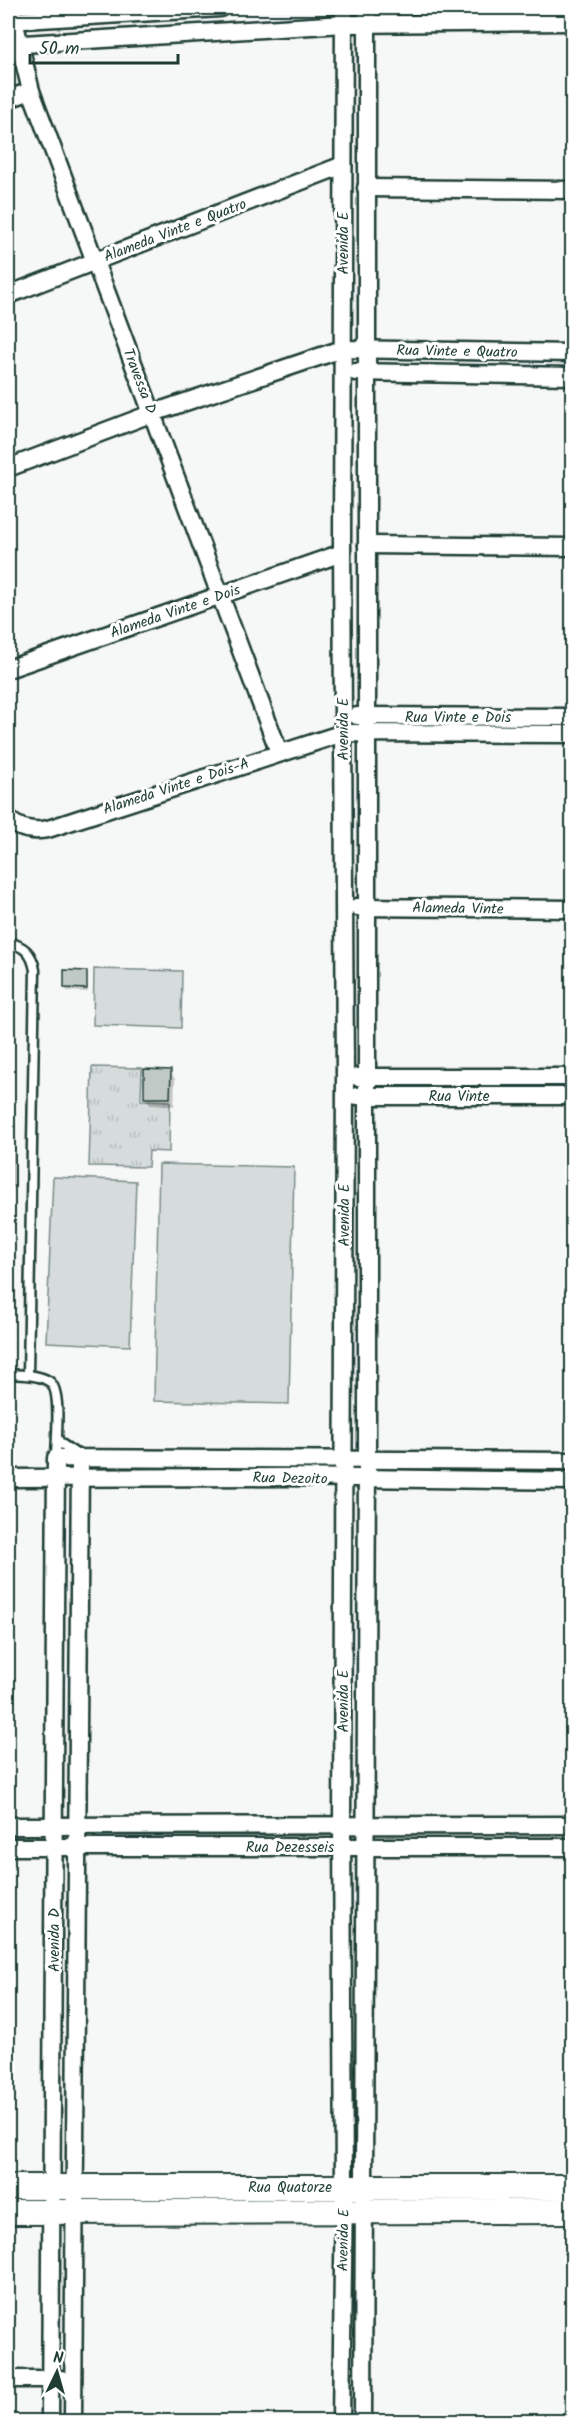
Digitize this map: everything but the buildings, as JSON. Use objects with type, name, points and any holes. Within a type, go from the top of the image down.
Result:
[{"type":"street","points":[[11,17],[220,8]]},
{"type":"street","points":[[14,44],[344,16],[573,22]]},
{"type":"street","name":"Avenida E","points":[[344,16],[342,553],[345,1096],[342,1847],[355,2187]]},
{"type":"street","name":"Avenida E","points":[[363,2421],[355,2187],[365,1847],[367,16]]},
{"type":"street","name":"Travessa D","points":[[11,17],[14,44],[31,91],[279,752]]},
{"type":"street","points":[[8,99],[31,91]]},
{"type":"street","name":"Alameda Vinte e Quatro","points":[[8,295],[343,165]]},
{"type":"street","points":[[366,188],[573,190]]},
{"type":"street","name":"Rua Vinte e Quatro","points":[[8,468],[153,413],[342,349],[573,352]]},
{"type":"street","name":"Rua Vinte e Quatro","points":[[343,373],[573,376]]},
{"type":"street","points":[[367,546],[573,547]]},
{"type":"street","name":"Alameda Vinte e Dois","points":[[8,669],[342,553]]},
{"type":"street","name":"Rua Vinte e Dois","points":[[367,725],[573,717]]},
{"type":"street","name":"Rua Vinte e Dois","points":[[343,724],[573,734]]},
{"type":"street","name":"Alameda Vinte e Dois-A","points":[[9,820],[29,830],[48,829],[279,752],[343,724]]},
{"type":"street","name":"Alameda Vinte","points":[[344,906],[573,909]]},
{"type":"street","name":"Rua Vinte","points":[[345,1077],[573,1077]]},
{"type":"street","name":"Rua Vinte","points":[[345,1096],[573,1096]]},
{"type":"street","name":"Rua Dezoito","points":[[56,1458],[573,1461]]},
{"type":"street","name":"Avenida D","points":[[56,1458],[54,1847],[64,2187],[76,2211],[73,2421]]},
{"type":"street","name":"Avenida D","points":[[50,2421],[52,2212],[64,2187],[76,1847],[80,1458]]},
{"type":"street","name":"Rua Dezoito","points":[[8,1478],[285,1477],[573,1481]]},
{"type":"street","name":"Rua Dezesseis","points":[[8,1826],[573,1826]]},
{"type":"street","name":"Rua Dezesseis","points":[[8,1847],[573,1847]]},
{"type":"street","name":"Rua Quatorze","points":[[8,2187],[573,2187]]},
{"type":"street","name":"Avenida E","points":[[340,2421],[355,2211]]},
{"type":"street","name":"Rua Quatorze","points":[[8,2212],[573,2211]]},
{"type":"street","points":[[8,2379],[73,2379]]},
{"type":"lane","points":[[8,942],[20,945],[28,952],[35,970],[28,1375]]},
{"type":"lane","points":[[8,1374],[28,1375],[48,1381],[55,1389],[56,1458]]},
{"type":"lane","points":[[56,1435],[60,1443],[80,1458]]},
{"type":"green space","points":[[94,969],[182,971],[181,1028],[93,1025]]},
{"type":"green space","points":[[92,1067],[142,1068],[141,1100],[170,1101],[169,1152],[149,1151],[148,1167],[89,1166]]},
{"type":"green space","points":[[159,1164],[294,1167],[289,1404],[154,1401]]},
{"type":"green space","points":[[53,1177],[136,1181],[130,1346],[46,1342]]}]
